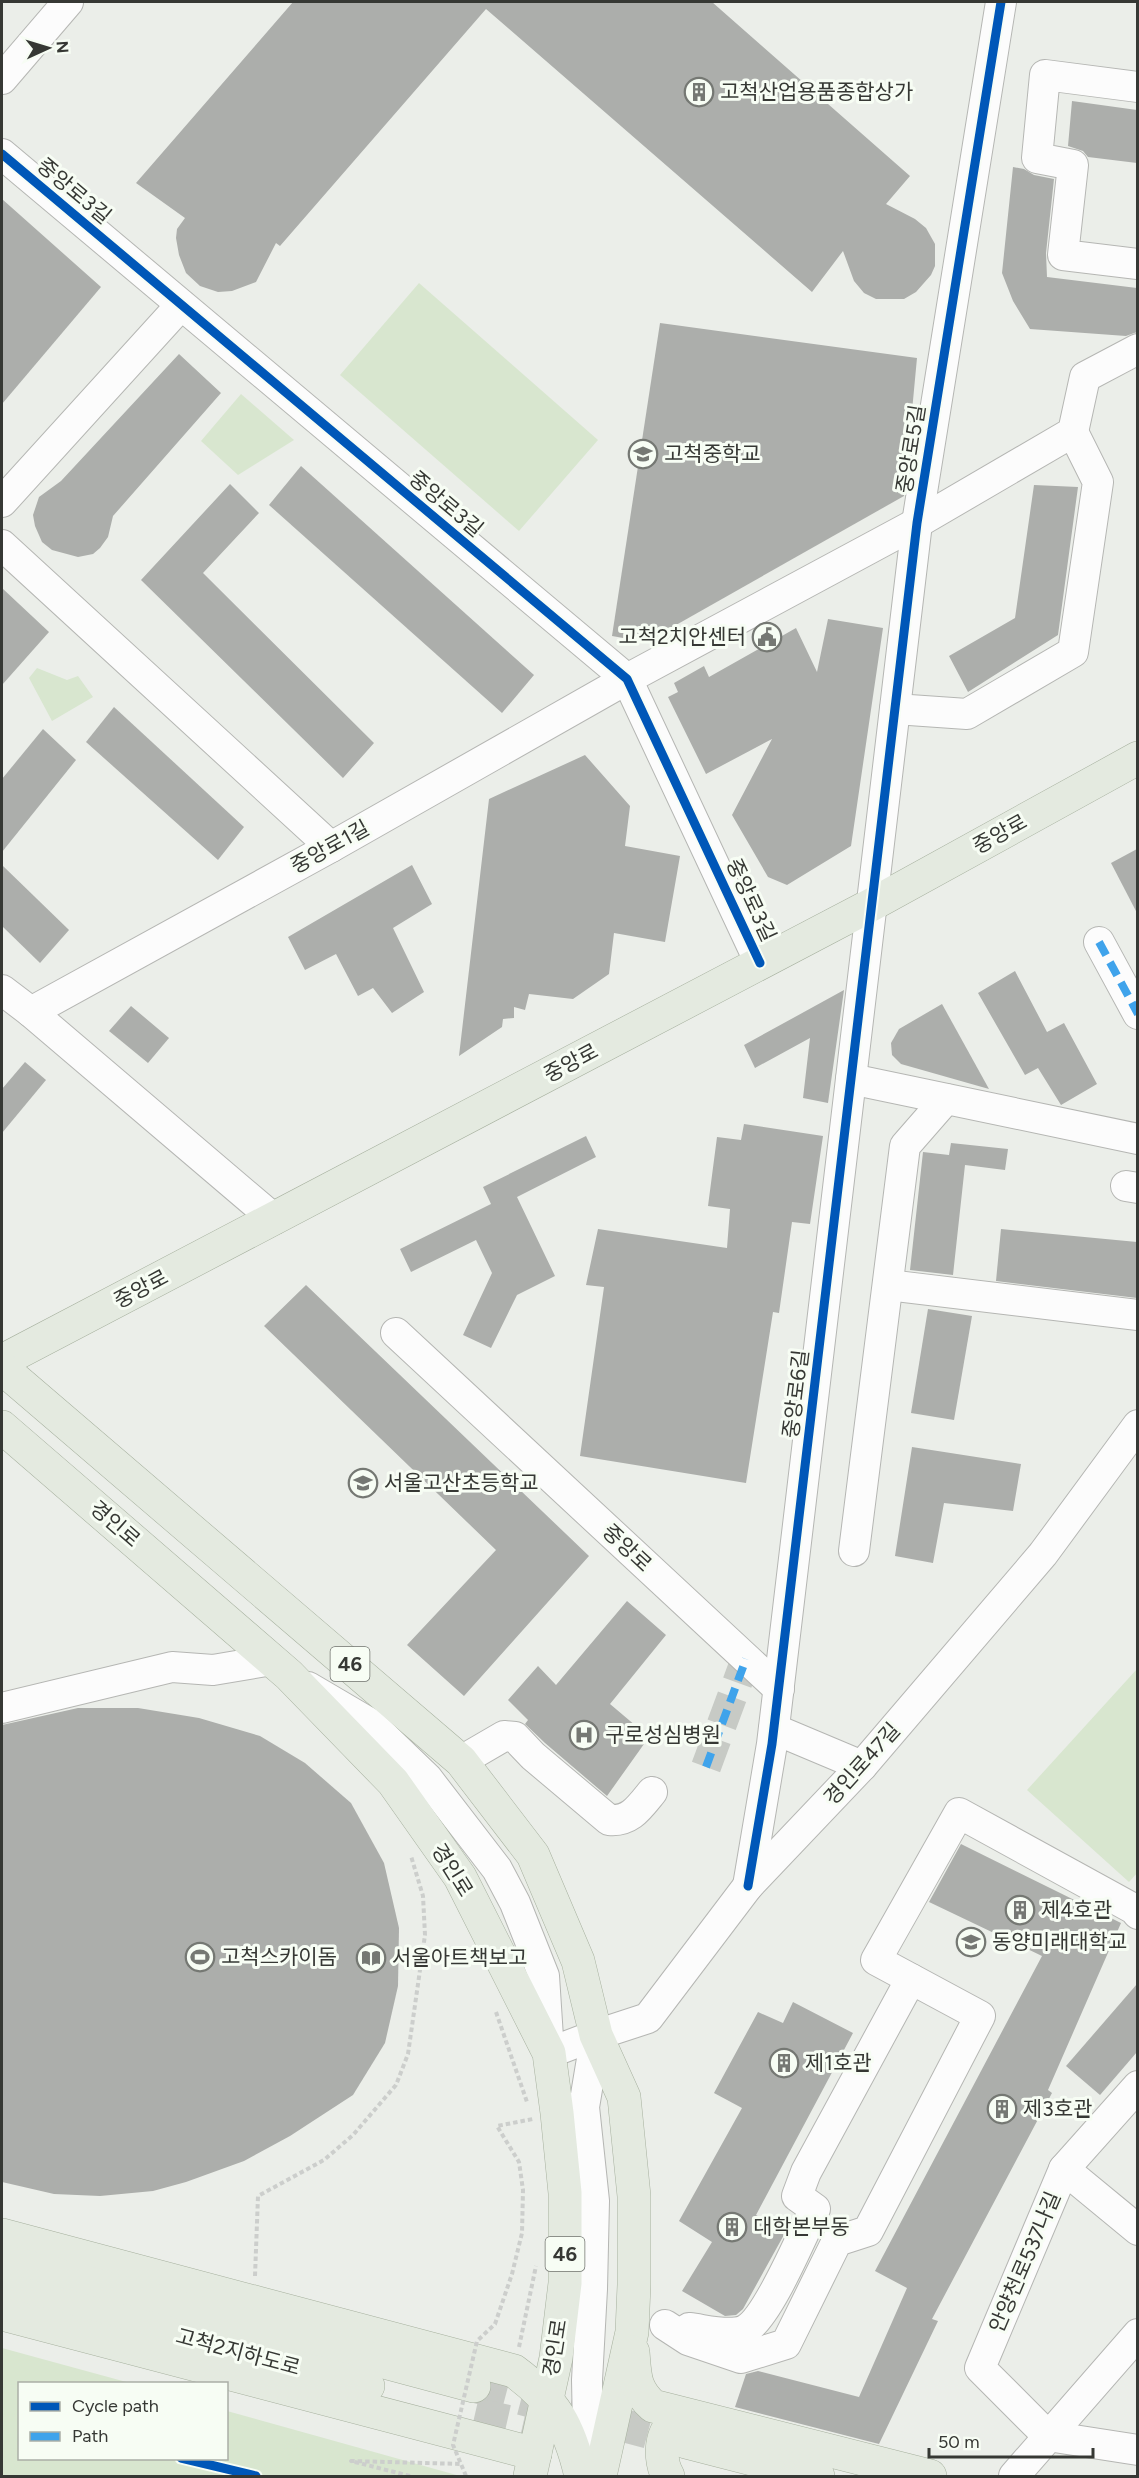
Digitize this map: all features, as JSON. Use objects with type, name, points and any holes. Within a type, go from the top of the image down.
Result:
[{"type":"main road","name":"중앙로","points":[[2,1361],[871,905],[1137,758]]},
{"type":"main road","name":"경인로","points":[[2,1368],[461,1761],[533,1855],[578,1961],[596,2035],[624,2097],[634,2196],[634,2285],[651,2327],[600,2476]]},
{"type":"main road","name":"경인로","points":[[2,1427],[280,1667],[393,1782],[460,1877],[549,2053],[565,2193],[565,2283],[556,2358],[533,2465]]},
{"type":"main road","points":[[2,2235],[514,2371],[546,2399],[561,2417],[573,2444],[581,2476]]},
{"type":"main road","name":"고척2지하도로","points":[[2,2259],[475,2400],[2,2289]]},
{"type":"main road","points":[[2,2314],[533,2465]]},
{"type":"main road","points":[[651,2327],[636,2382],[641,2396],[652,2406],[683,2449],[738,2476]]},
{"type":"main road","points":[[683,2449],[818,2476]]},
{"type":"main road","points":[[683,2449],[930,2476]]},
{"type":"street","points":[[2,80],[68,2]]},
{"type":"street","name":"중앙로5길","points":[[871,905],[917,523],[1001,2]]},
{"type":"street","points":[[1137,87],[1045,75],[1037,158],[1073,165],[1063,255],[1137,264]]},
{"type":"street","name":"중앙로3길","points":[[2,154],[627,679],[760,963]]},
{"type":"street","points":[[2,502],[181,305]]},
{"type":"street","points":[[895,709],[967,714],[1072,652],[1098,482],[1073,432],[1085,377],[1137,349]]},
{"type":"street","points":[[627,679],[917,523],[1073,432]]},
{"type":"street","points":[[2,545],[332,848]]},
{"type":"street","name":"중앙로1길","points":[[31,1012],[332,848],[627,679]]},
{"type":"street","name":"중앙로6길","points":[[748,1886],[774,1729],[871,905]]},
{"type":"street","points":[[1099,942],[1137,1014]]},
{"type":"street","points":[[2,990],[31,1012],[274,1219]]},
{"type":"street","points":[[851,1079],[1137,1139]]},
{"type":"street","points":[[854,1551],[905,1146],[946,1099]]},
{"type":"street","points":[[888,1285],[1137,1315]]},
{"type":"street","name":"중앙로","points":[[396,1334],[778,1689]]},
{"type":"street","name":"경인로47길","points":[[549,2053],[648,2018],[748,1886],[862,1766],[1043,1554],[1137,1425]]},
{"type":"street","points":[[2,1708],[172,1667],[213,1670],[280,1667]]},
{"type":"street","points":[[774,1729],[862,1766]]},
{"type":"street","points":[[461,1761],[504,1736],[515,1737],[533,1756],[609,1820],[620,1821],[630,1816],[652,1792]]},
{"type":"street","points":[[651,2327],[741,2358],[786,2344],[837,2241],[868,2231],[980,2016],[876,1960],[959,1813],[1134,1909],[1137,1914]]},
{"type":"street","points":[[651,2327],[726,2333],[745,2330],[761,2316],[815,2209],[797,2196],[806,2172],[911,1978]]},
{"type":"street","points":[[589,2476],[587,2380],[594,2201],[584,2107],[596,2035]]},
{"type":"street","name":"안양천로537나길","points":[[1048,2436],[980,2368],[1064,2169],[1137,2086]]},
{"type":"street","points":[[1064,2169],[1137,2230]]},
{"type":"street","points":[[1014,2476],[1137,2334]]},
{"type":"street","points":[[1048,2436],[1137,2450]]},
{"type":"path","points":[[254,2286],[258,2196],[324,2160],[353,2135],[396,2085],[408,2055],[425,1935],[423,1896],[410,1852]]},
{"type":"path","points":[[493,2006],[529,2107]]},
{"type":"path","points":[[466,2476],[453,2445],[477,2341],[495,2324],[512,2274],[522,2233],[523,2190],[519,2163],[497,2126],[533,2119],[535,2130]]},
{"type":"path","points":[[517,2356],[536,2256]]},
{"type":"path","points":[[410,2476],[351,2461],[464,2464]]},
{"type":"green space","points":[[419,283],[598,440],[519,531],[340,375]]},
{"type":"green space","points":[[241,394],[294,440],[238,475],[201,441]]},
{"type":"green space","points":[[37,668],[67,680],[78,676],[93,697],[52,721],[29,678]]},
{"type":"green space","points":[[1137,1669],[1138,1872],[1129,1882],[1027,1790]]},
{"type":"green space","points":[[2,2348],[126,2382],[18,2382],[18,2460],[228,2460],[228,2411],[460,2476],[2,2476]]},
{"type":"building","name":"고척산업용품종합상가","points":[[293,2],[712,2],[910,176],[886,204],[915,219],[926,228],[935,244],[935,266],[931,275],[916,292],[904,299],[876,299],[864,293],[854,281],[843,251],[812,292],[486,9],[280,246],[276,243],[256,282],[232,291],[218,292],[200,286],[186,273],[179,255],[177,229],[185,218],[136,183]]},
{"type":"building","points":[[1072,101],[1137,110],[1137,163],[1088,157],[1083,151],[1068,146]]},
{"type":"building","points":[[1013,167],[1054,179],[1046,253],[1047,277],[1137,288],[1137,332],[1126,336],[1030,329],[1013,301],[1002,273]]},
{"type":"building","points":[[2,199],[101,287],[2,404]]},
{"type":"building","points":[[660,323],[917,358],[904,496],[646,642],[612,636]]},
{"type":"building","points":[[179,354],[221,393],[113,516],[108,537],[100,548],[93,554],[78,557],[52,550],[42,542],[35,526],[33,515],[39,497],[61,481]]},
{"type":"building","points":[[301,466],[534,675],[502,713],[269,505]]},
{"type":"building","points":[[230,484],[259,513],[203,573],[374,743],[343,778],[141,580]]},
{"type":"building","points":[[1034,485],[1078,487],[1058,635],[968,692],[949,656],[1015,618]]},
{"type":"building","points":[[2,588],[49,632],[2,685]]},
{"type":"building","points":[[828,619],[883,628],[851,846],[787,885],[768,877],[732,815],[772,739],[706,774],[668,697],[678,692],[674,683],[704,666],[709,677],[796,628],[817,672]]},
{"type":"building","points":[[114,707],[244,827],[218,860],[86,742]]},
{"type":"building","points":[[43,729],[76,760],[2,852],[2,779]]},
{"type":"building","points":[[585,755],[630,806],[625,846],[680,856],[665,942],[614,933],[609,974],[573,999],[529,994],[525,1010],[514,1007],[514,1018],[503,1019],[502,1027],[459,1056],[489,799]]},
{"type":"building","points":[[1137,849],[1137,913],[1111,863]]},
{"type":"building","points":[[2,865],[69,930],[40,963],[2,926]]},
{"type":"building","points":[[412,865],[432,904],[393,928],[424,992],[392,1013],[373,988],[358,996],[336,954],[305,970],[288,937]]},
{"type":"building","points":[[1015,971],[1047,1032],[1064,1023],[1097,1084],[1061,1105],[1038,1068],[1025,1075],[978,993]]},
{"type":"building","points":[[844,990],[828,1103],[803,1098],[810,1038],[755,1068],[744,1045]]},
{"type":"building","points":[[942,1004],[989,1089],[901,1064],[892,1055],[891,1043],[899,1029]]},
{"type":"building","points":[[131,1006],[169,1038],[148,1063],[109,1031]]},
{"type":"building","points":[[25,1062],[46,1080],[2,1133],[2,1089]]},
{"type":"building","points":[[744,1124],[823,1136],[810,1224],[792,1222],[779,1313],[773,1312],[746,1483],[580,1456],[604,1287],[586,1285],[598,1229],[727,1248],[730,1209],[708,1206],[717,1137],[741,1140]]},
{"type":"building","points":[[586,1136],[596,1157],[517,1197],[555,1276],[517,1295],[491,1348],[463,1335],[492,1273],[476,1240],[411,1272],[400,1249],[491,1204],[483,1187]]},
{"type":"building","points":[[951,1143],[1008,1149],[1005,1170],[965,1165],[953,1275],[910,1270],[923,1152],[949,1155]]},
{"type":"building","points":[[1001,1229],[1137,1242],[1137,1298],[996,1281]]},
{"type":"building","points":[[306,1285],[589,1556],[464,1696],[407,1645],[496,1550],[264,1326]]},
{"type":"building","points":[[928,1309],[972,1316],[954,1420],[911,1413]]},
{"type":"building","points":[[912,1447],[1021,1464],[1013,1511],[944,1503],[933,1563],[895,1556]]},
{"type":"building","name":"구로성심병원","points":[[627,1601],[666,1635],[610,1704],[649,1737],[607,1796],[525,1724],[528,1720],[508,1700],[538,1666],[556,1685]]},
{"type":"building","name":"고척스카이돔","points":[[78,1708],[138,1708],[199,1718],[260,1736],[305,1763],[351,1803],[384,1863],[399,1928],[398,1986],[385,2043],[353,2095],[290,2136],[244,2161],[153,2191],[100,2196],[54,2194],[2,2182],[2,1725]]},
{"type":"building","points":[[961,1844],[1121,1923],[1048,2090],[1052,2093],[932,2319],[938,2321],[879,2444],[735,2407],[746,2374],[758,2371],[859,2397],[907,2288],[875,2271],[1042,1956],[929,1902]]},
{"type":"building","points":[[1137,1984],[1137,2052],[1100,2095],[1066,2066]]},
{"type":"building","points":[[793,2002],[853,2033],[756,2215],[785,2233],[743,2309],[736,2315],[725,2316],[682,2291],[712,2242],[679,2221],[742,2108],[714,2093],[758,2012],[783,2023]]},
{"type":"tunnel","points":[[706,1767],[746,1659]]},
{"type":"tunnel","points":[[474,2386],[686,2442]]},
{"type":"tunnel","points":[[475,2414],[567,2435]]},
{"type":"marked path","points":[[1099,942],[1138,1014]]},
{"type":"marked path","points":[[706,1767],[746,1659]]},
{"type":"cycle path","points":[[748,1886],[772,1744],[917,523],[1001,2]]},
{"type":"cycle path","points":[[2,154],[627,679],[760,963]]},
{"type":"cycle path","points":[[189,2460],[256,2476]]},
{"type":"place","name":"고척산업용품종합상가","points":[[699,92]]},
{"type":"place","name":"고척중학교","points":[[643,454]]},
{"type":"place","name":"고척2치안센터","points":[[767,637]]},
{"type":"place","name":"서울고산초등학교","points":[[363,1483]]},
{"type":"place","name":"구로성심병원","points":[[584,1735]]},
{"type":"place","name":"제4호관","points":[[1020,1910]]},
{"type":"place","name":"동양미래대학교","points":[[971,1942]]},
{"type":"place","name":"고척스카이돔","points":[[200,1957]]},
{"type":"place","name":"서울아트책보고","points":[[371,1958]]},
{"type":"place","name":"제1호관","points":[[784,2063]]},
{"type":"place","name":"제3호관","points":[[1002,2109]]},
{"type":"place","name":"대학본부동","points":[[732,2227]]}]
